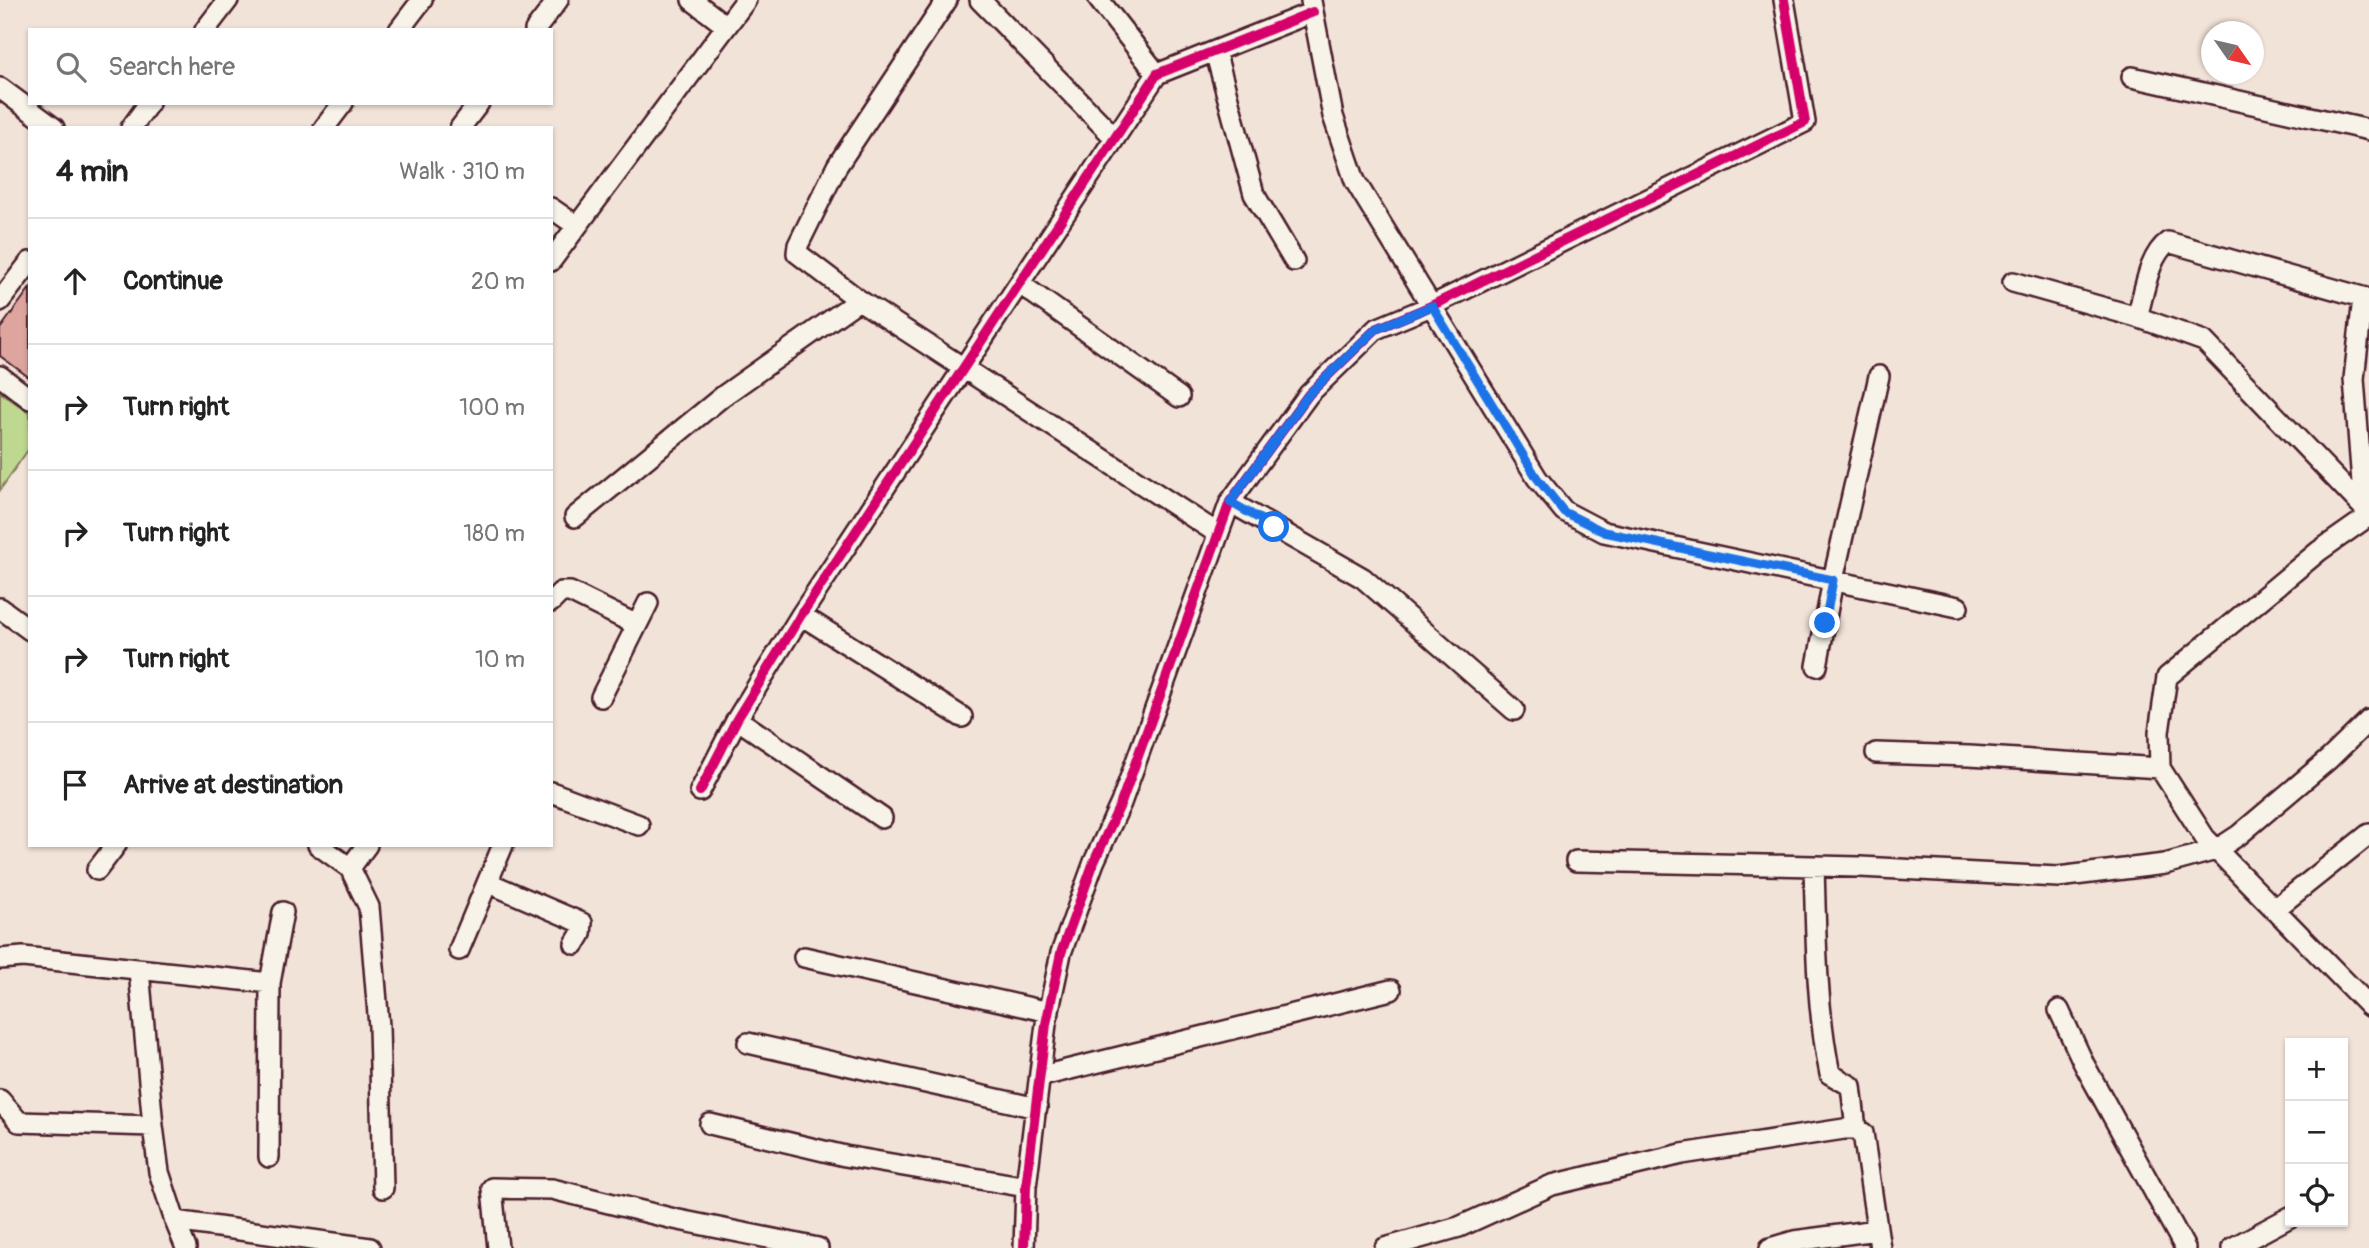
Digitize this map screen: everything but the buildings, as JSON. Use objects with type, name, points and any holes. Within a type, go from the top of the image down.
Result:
[{"type":"street","points":[[207,28],[228,0]]},
{"type":"street","points":[[401,28],[422,0]]},
{"type":"street","points":[[537,28],[558,0]]},
{"type":"street","points":[[692,0],[726,26]]},
{"type":"street","points":[[553,258],[746,0]]},
{"type":"street","points":[[947,0],[836,166],[798,245],[797,253],[802,260],[859,300],[1217,533]]},
{"type":"street","points":[[980,0],[1115,138]]},
{"type":"street","points":[[1099,0],[1157,74]]},
{"type":"street","points":[[1024,1248],[1026,1187],[1049,1012],[1061,953],[1094,862],[1121,803],[1230,502],[1309,394],[1376,329],[1432,306],[1805,122],[1784,0]]},
{"type":"street","points":[[700,791],[737,719],[801,615],[1157,74],[1215,51],[1312,6],[1334,116],[1355,181],[1537,478],[1564,512],[1604,532],[1958,607]]},
{"type":"street","points":[[1215,51],[1254,194],[1294,261]]},
{"type":"street","points":[[2132,77],[2369,130]]},
{"type":"street","points":[[0,88],[51,126]]},
{"type":"street","points":[[132,126],[148,105]]},
{"type":"street","points":[[326,126],[341,105]]},
{"type":"street","points":[[462,126],[477,105]]},
{"type":"street","points":[[553,209],[577,226]]},
{"type":"street","points":[[2137,317],[2160,248],[2168,242],[2366,299],[2354,379],[2367,512]]},
{"type":"street","points":[[0,301],[28,265]]},
{"type":"street","points":[[2014,282],[2137,317],[2204,341],[2367,512]]},
{"type":"street","points":[[1020,284],[1179,397]]},
{"type":"street","points":[[575,517],[723,396],[859,300]]},
{"type":"street","points":[[0,376],[28,397]]},
{"type":"street","points":[[1817,666],[1833,580],[1879,376]]},
{"type":"street","points":[[1230,502],[1363,578],[1514,710]]},
{"type":"street","points":[[2367,512],[2167,677],[2159,732],[2160,768],[2216,850],[2369,1006]]},
{"type":"street","points":[[553,600],[561,592],[570,592],[637,625]]},
{"type":"street","points":[[601,697],[648,603]]},
{"type":"street","points":[[0,608],[28,629]]},
{"type":"street","points":[[801,615],[962,717]]},
{"type":"street","points":[[737,719],[882,818]]},
{"type":"street","points":[[1576,860],[1814,866],[2058,877],[2165,864],[2216,850],[2329,760],[2369,720]]},
{"type":"street","points":[[1876,754],[2160,768]]},
{"type":"street","points":[[553,793],[639,825]]},
{"type":"street","points":[[2275,909],[2369,834]]},
{"type":"street","points":[[97,870],[114,847]]},
{"type":"street","points":[[321,847],[350,869],[369,907],[379,1026],[383,1188]]},
{"type":"street","points":[[350,869],[366,847]]},
{"type":"street","points":[[459,950],[502,847]]},
{"type":"street","points":[[1814,866],[1816,951],[1826,1054],[1832,1076],[1851,1086],[1856,1129]]},
{"type":"street","points":[[489,883],[582,923],[581,934],[575,944]]},
{"type":"street","points":[[269,1157],[270,983],[283,912]]},
{"type":"street","points":[[0,959],[23,957],[270,983]]},
{"type":"street","points":[[804,957],[1049,1012]]},
{"type":"street","points":[[139,970],[159,1172],[186,1248]]},
{"type":"street","points":[[1042,1076],[1391,990]]},
{"type":"street","points":[[2059,1010],[2084,1064],[2185,1248]]},
{"type":"street","points":[[748,1043],[1037,1108]]},
{"type":"street","points":[[0,1100],[19,1122],[153,1126]]},
{"type":"street","points":[[710,1124],[845,1156],[1026,1187]]},
{"type":"street","points":[[1385,1248],[1458,1227],[1552,1185],[1682,1154],[1768,1138],[1856,1129],[1863,1133],[1879,1239],[1794,1241],[1770,1248]]},
{"type":"street","points":[[498,1248],[492,1188],[552,1189],[674,1219],[818,1248]]},
{"type":"street","points":[[2232,1248],[2285,1220]]},
{"type":"street","points":[[175,1221],[370,1248]]},
{"type":"green space","points":[[0,392],[28,412],[28,450],[0,490]]},
{"type":"cycle path","points":[[1024,1248],[1026,1187],[1046,1024],[1061,953],[1094,862],[1121,803],[1230,502],[1309,394],[1376,329],[1431,306],[1805,122],[1784,0]]},
{"type":"cycle path","points":[[700,791],[737,719],[801,615],[1157,74],[1313,12]]},
{"type":"route","points":[[1274,527],[1230,502],[1309,394],[1359,345],[1376,329],[1432,306],[1537,478],[1564,512],[1604,532],[1833,580],[1825,623]]}]
